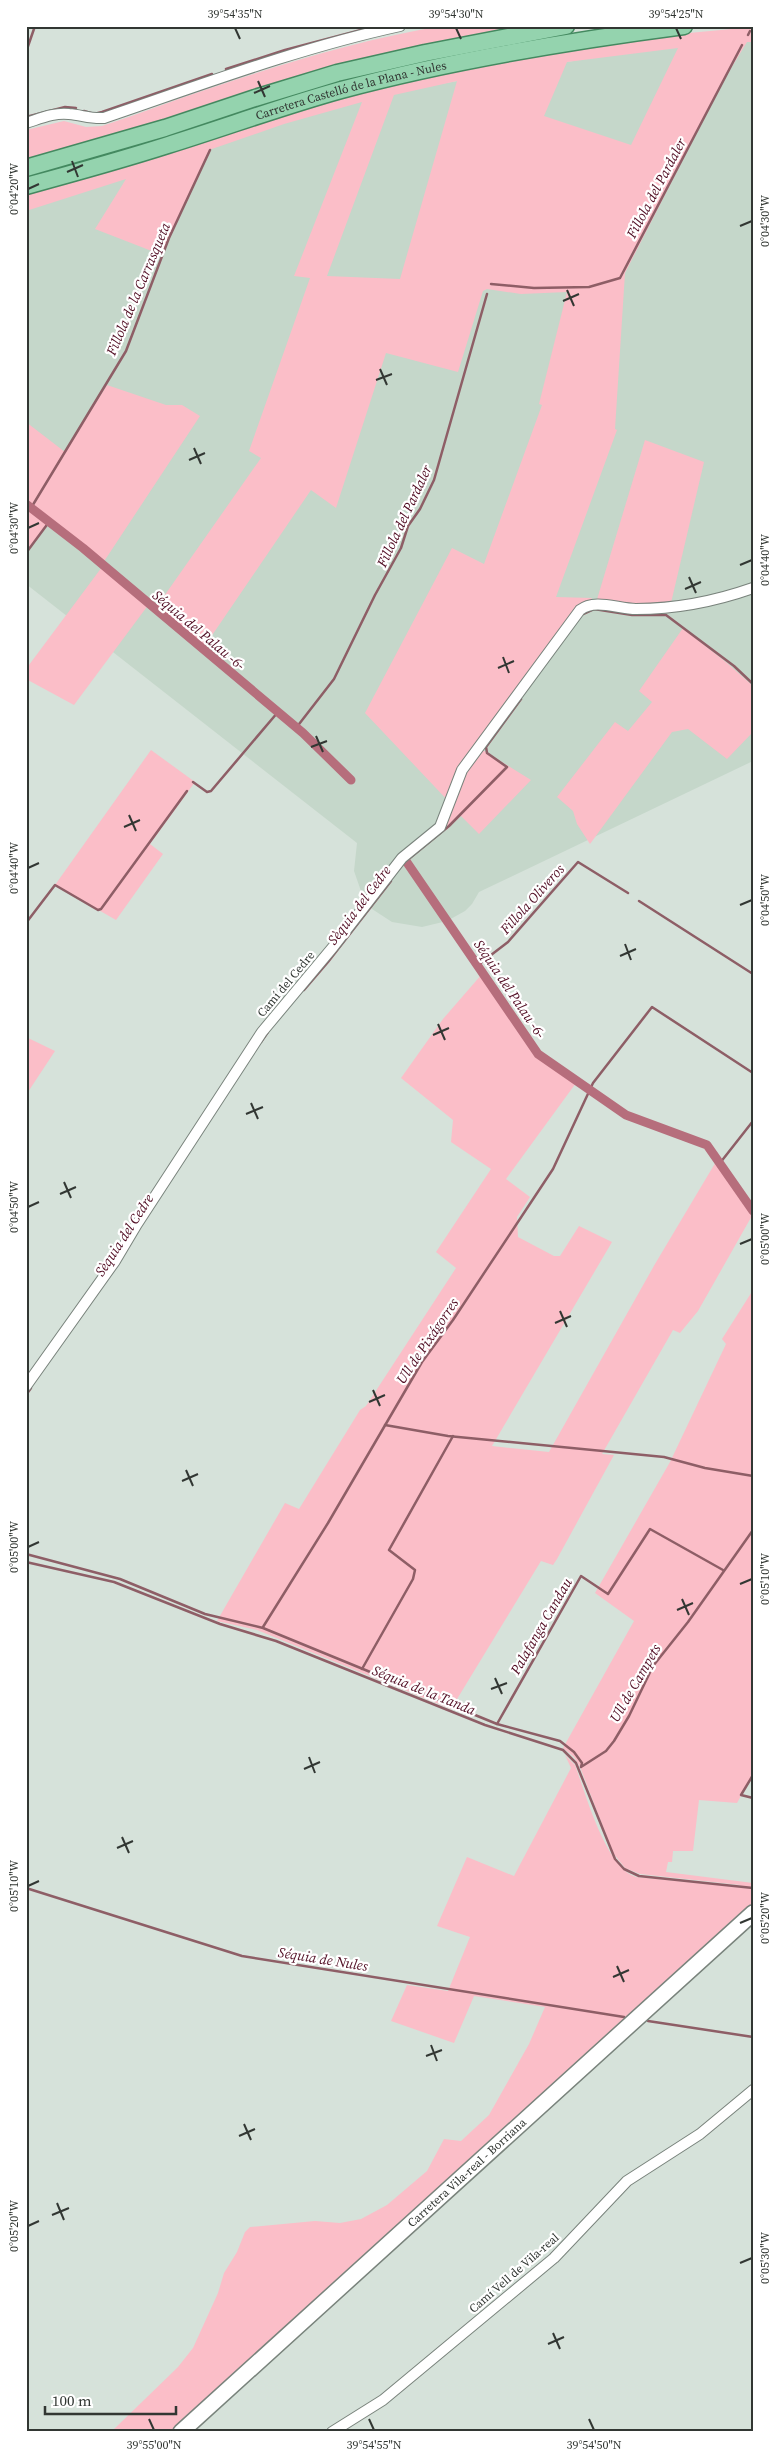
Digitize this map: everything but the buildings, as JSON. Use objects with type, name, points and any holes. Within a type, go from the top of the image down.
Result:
[{"type":"main road","name":"Carretera Castelló de la Plana - Nules","points":[[26,168],[165,128],[338,73],[425,53],[566,26]]},
{"type":"main road","name":"Carretera Castelló de la Plana - Nules","points":[[26,186],[169,145],[265,112],[342,90],[516,53],[612,36],[684,26]]},
{"type":"main road","name":"Carretera Vila-real - Borriana","points":[[181,2432],[753,1913]]},
{"type":"street","points":[[26,123],[50,115],[68,114],[90,120],[104,118],[196,85],[326,45],[400,26]]},
{"type":"street","name":"Camí del Cedre","points":[[26,1386],[115,1261],[262,1032],[333,947],[402,858],[440,827],[462,770],[580,610],[592,604],[634,609],[668,607],[728,596],[753,588]]},
{"type":"street","name":"Camí Vell de Vila-real","points":[[332,2432],[383,2400],[554,2258],[627,2181],[700,2134],[753,2090]]},
{"type":"shaded area","points":[[442,26],[534,26],[197,111],[26,162],[26,130],[64,121],[86,127],[102,126],[298,60],[355,44]]},
{"type":"shaded area","points":[[753,27],[753,42],[747,42],[722,83],[625,273],[615,429],[617,430],[556,597],[592,598],[481,749],[531,780],[479,834],[461,816],[446,830],[443,828],[452,805],[365,713],[452,548],[484,564],[542,405],[539,404],[567,292],[521,294],[487,289],[483,291],[458,372],[386,353],[336,508],[311,490],[202,650],[155,609],[261,458],[249,451],[310,278],[294,276],[362,102],[284,124],[209,150],[162,255],[95,229],[126,179],[26,211],[26,193],[318,104],[390,86],[536,55],[678,34]],"holes":[[[678,48],[631,145],[544,116],[567,62]],[[457,81],[400,279],[327,276],[394,95]]]},
{"type":"shaded area","points":[[753,30],[753,761],[479,892],[465,911],[447,921],[422,927],[392,922],[372,909],[362,894],[354,871],[357,843],[26,584],[26,195],[319,105]]},
{"type":"shaded area","points":[[107,385],[166,405],[182,405],[200,416],[101,566],[48,523],[26,552],[26,422],[65,452]]},
{"type":"shaded area","points":[[645,440],[704,462],[671,603],[595,606]]},
{"type":"shaded area","points":[[102,567],[149,604],[74,705],[26,679],[26,669]]},
{"type":"shaded area","points":[[683,628],[753,686],[753,732],[727,759],[688,729],[672,732],[590,844],[577,824],[573,811],[557,797],[615,722],[628,731],[652,702],[639,691]]},
{"type":"shaded area","points":[[151,750],[195,782],[150,844],[163,854],[116,920],[55,885]]},
{"type":"shaded area","points":[[482,974],[537,1056],[576,1083],[506,1179],[530,1197],[517,1217],[518,1237],[554,1256],[560,1256],[579,1226],[612,1242],[492,1446],[549,1452],[655,1264],[717,1160],[753,1214],[698,1311],[680,1333],[673,1330],[602,1454],[614,1455],[557,1559],[553,1565],[541,1561],[451,1709],[257,1630],[217,1621],[285,1503],[299,1509],[360,1410],[366,1406],[456,1268],[436,1252],[491,1169],[451,1142],[453,1120],[401,1078],[443,1019]]},
{"type":"shaded area","points":[[26,1037],[55,1051],[26,1095]]},
{"type":"shaded area","points":[[753,1290],[753,1774],[737,1803],[699,1800],[693,1851],[673,1851],[672,1862],[668,1862],[666,1872],[753,1883],[753,1905],[172,2432],[111,2432],[178,2367],[193,2348],[218,2293],[224,2273],[237,2252],[245,2232],[250,2227],[315,2221],[340,2223],[361,2219],[387,2205],[427,2171],[444,2139],[461,2141],[489,2115],[529,2044],[545,2007],[474,1996],[454,2043],[391,2021],[407,1985],[448,1991],[470,1937],[437,1926],[467,1857],[514,1876],[571,1768],[565,1755],[575,1765],[606,1845],[615,1860],[625,1871],[636,1877],[740,1887],[740,1885],[640,1874],[625,1868],[613,1853],[580,1767],[574,1757],[563,1748],[634,1621],[595,1593],[670,1462],[726,1344],[722,1339]]},
{"type":"waterway","points":[[26,52],[35,26]]},
{"type":"waterway","name":"Fillola de la Carrasqueta","points":[[226,69],[285,50],[376,26]]},
{"type":"waterway","name":"Fillola del Pardaler","points":[[748,35],[750,31]]},
{"type":"waterway","name":"Fillola del Pardaler","points":[[491,284],[534,288],[589,287],[620,278],[742,45]]},
{"type":"waterway","points":[[84,111],[94,114],[102,112],[212,74]]},
{"type":"waterway","points":[[26,117],[65,107],[76,108]]},
{"type":"waterway","name":"Fillola de la Carrasqueta","points":[[31,508],[126,351],[169,238],[210,150]]},
{"type":"waterway","name":"Fillola del Pardaler","points":[[296,728],[334,679],[375,595],[401,548],[408,526],[420,509],[434,480],[487,294]]},
{"type":"waterway","name":"Séquia del Palau -6-","points":[[26,504],[83,548],[303,733],[351,780]]},
{"type":"waterway","points":[[26,553],[49,522]]},
{"type":"waterway","name":"Sèquia del Cedre","points":[[583,614],[594,609],[632,615],[666,615],[734,666],[753,684]]},
{"type":"waterway","name":"Sèquia del Cedre","points":[[405,862],[449,826],[507,767],[487,753],[486,747],[521,699]]},
{"type":"waterway","points":[[193,782],[207,792],[211,791],[278,712]]},
{"type":"waterway","points":[[26,923],[55,885],[98,910],[101,909],[187,791]]},
{"type":"waterway","name":"Séquia del Palau -6-","points":[[406,861],[538,1054],[626,1115],[707,1145],[753,1211]]},
{"type":"waterway","name":"Fillola Oliveros","points":[[478,965],[508,942],[578,862],[628,893]]},
{"type":"waterway","name":"Sèquia del Cedre","points":[[304,990],[391,881]]},
{"type":"waterway","name":"Fillola Oliveros","points":[[639,901],[753,974]]},
{"type":"waterway","name":"Ull de Pixágorres","points":[[263,1627],[328,1523],[422,1362],[453,1320],[553,1169],[593,1083],[652,1007],[753,1073]]},
{"type":"waterway","name":"Sèquia del Cedre","points":[[261,1042],[268,1032]]},
{"type":"waterway","points":[[720,1163],[753,1121]]},
{"type":"waterway","name":"Sèquia del Cedre","points":[[26,1395],[31,1388]]},
{"type":"waterway","points":[[385,1425],[448,1436],[664,1457],[705,1468],[753,1476]]},
{"type":"waterway","points":[[362,1669],[413,1579],[415,1570],[389,1550],[453,1436]]},
{"type":"waterway","name":"Palafanga Candau","points":[[497,1724],[581,1576],[608,1594],[650,1529],[723,1570]]},
{"type":"waterway","name":"Ull de Campets","points":[[26,1554],[120,1579],[205,1614],[263,1628],[497,1724],[560,1741],[574,1752],[582,1763],[581,1767],[606,1751],[614,1741],[629,1716],[653,1666],[688,1622],[753,1530]]},
{"type":"waterway","name":"Séquia de la Tanda","points":[[26,1562],[114,1582],[220,1624],[276,1641],[485,1725],[563,1750],[576,1763],[615,1859],[624,1869],[639,1876],[753,1888]]},
{"type":"waterway","points":[[753,1775],[741,1795],[753,1798]]},
{"type":"waterway","name":"Séquia de Nules","points":[[26,1888],[242,1956],[624,2017]]},
{"type":"waterway","name":"Séquia de Nules","points":[[648,2021],[753,2037]]}]
